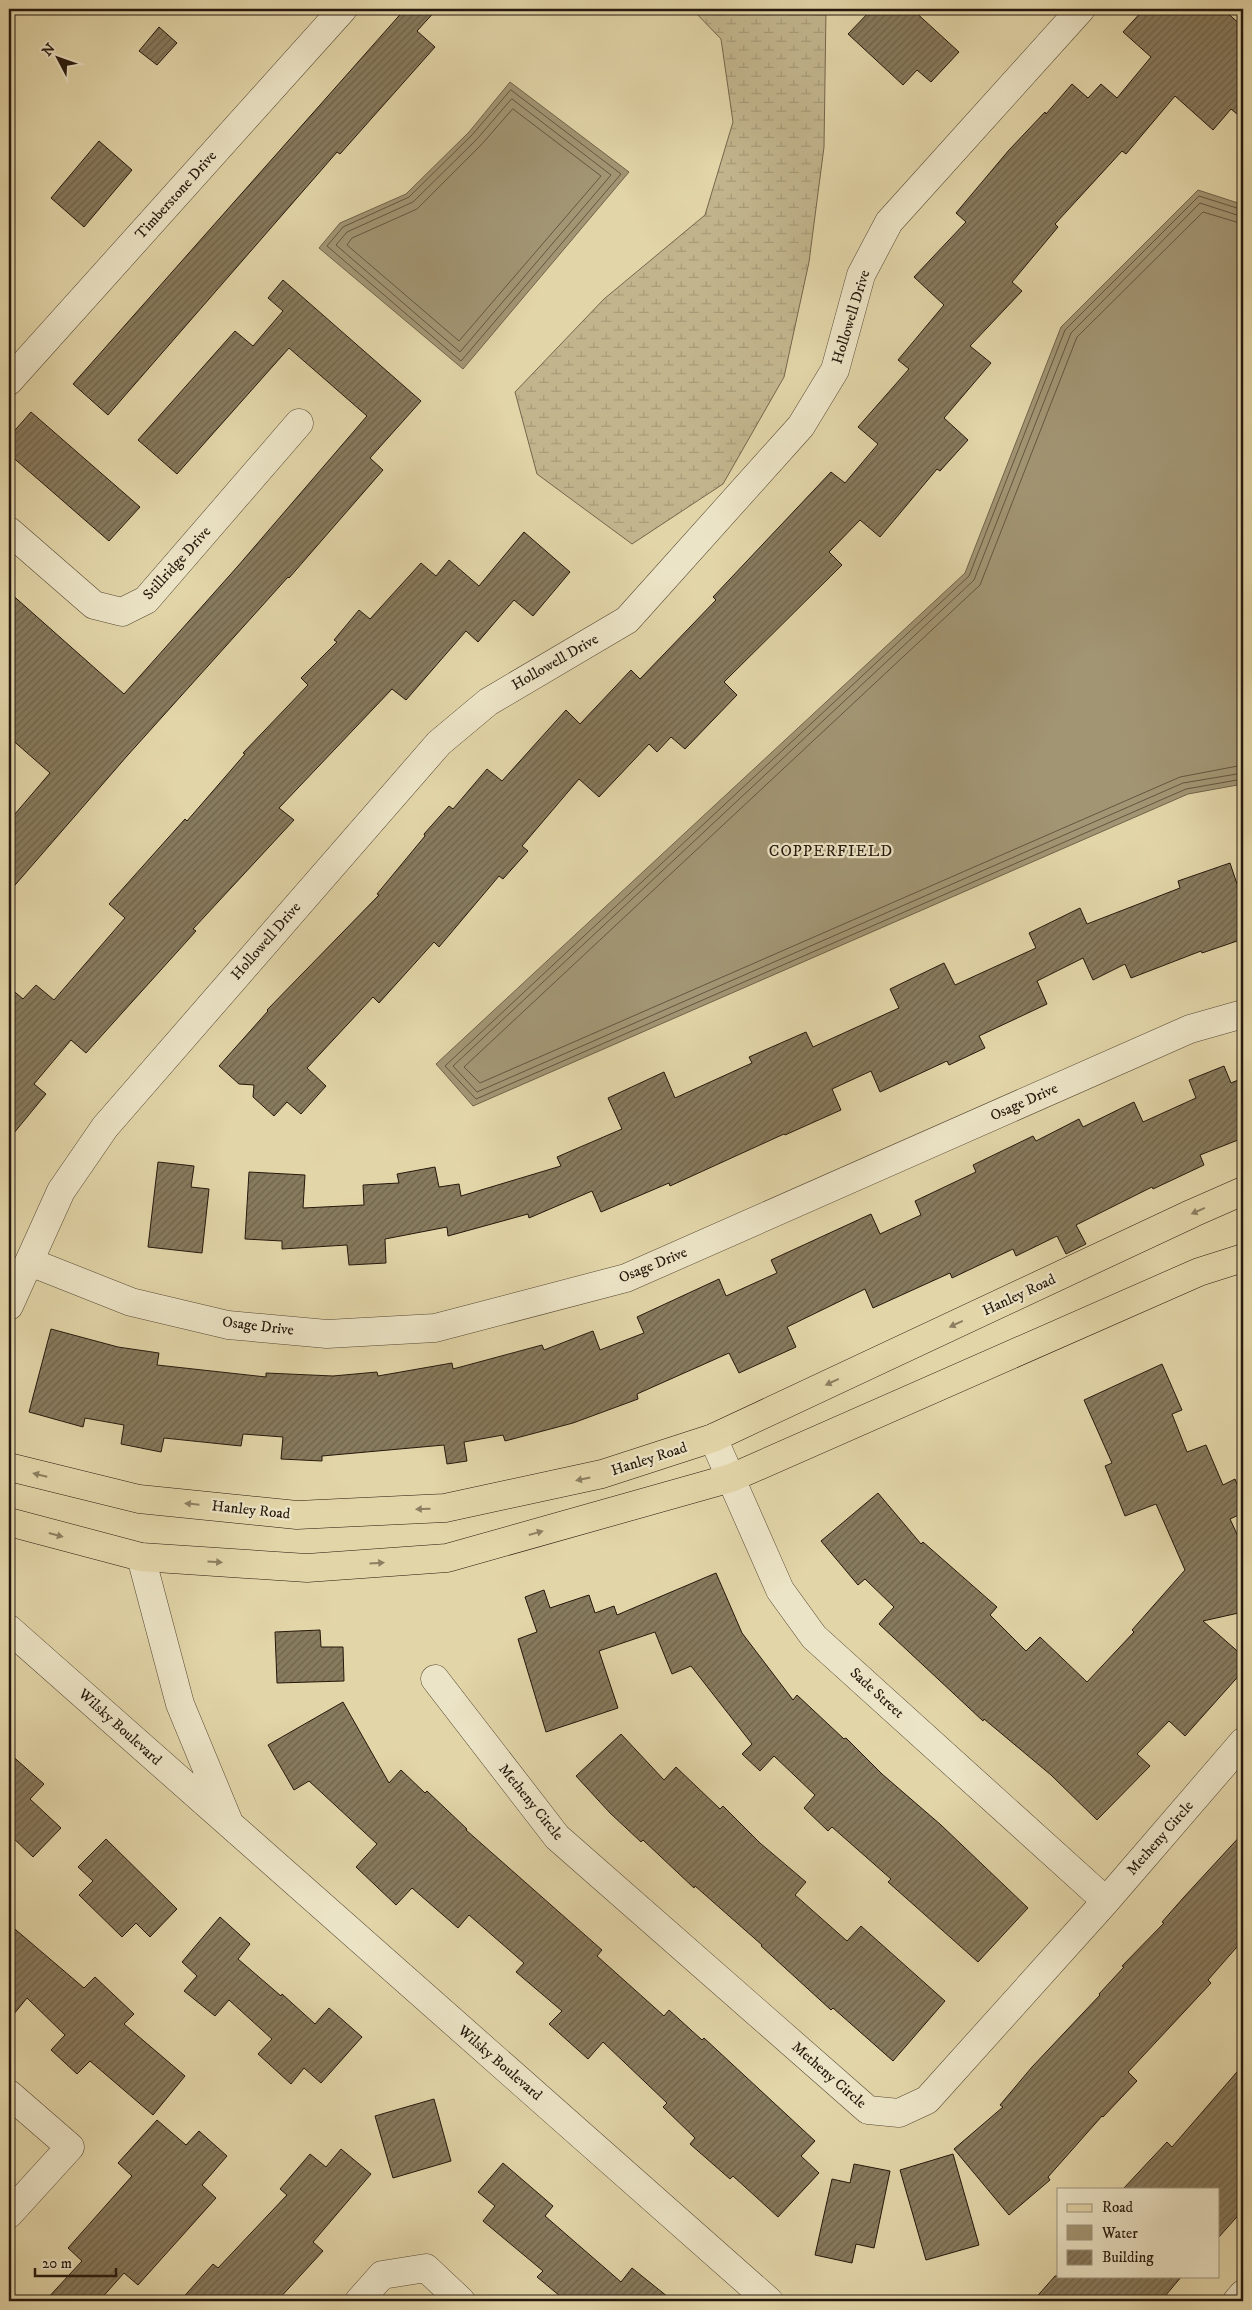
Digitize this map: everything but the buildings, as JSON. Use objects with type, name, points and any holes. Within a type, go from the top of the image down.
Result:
[{"type":"main road","name":"Hanley Road","points":[[9,1467],[138,1499],[297,1515],[446,1508],[602,1474],[713,1438],[1193,1213],[1243,1192]]},
{"type":"main road","points":[[9,1522],[141,1557],[307,1568],[447,1558],[731,1478],[1199,1272],[1243,1258]]},
{"type":"street","name":"Timberstone Drive","points":[[9,381],[343,9]]},
{"type":"street","name":"Hollowell Drive","points":[[9,1306],[61,1191],[105,1126],[439,743],[488,702],[627,620],[801,426],[835,370],[861,275],[889,222],[1080,9]]},
{"type":"street","name":"Stillridge Drive","points":[[9,531],[94,605],[122,612],[146,600],[299,423]]},
{"type":"street","name":"Osage Drive","points":[[30,1262],[131,1302],[228,1325],[327,1334],[435,1328],[626,1278],[1190,1029],[1243,1014]]},
{"type":"street","name":"Sade Street","points":[[713,1438],[780,1590],[814,1637],[1106,1901]]},
{"type":"street","name":"Wilsky Boulevard","points":[[141,1557],[180,1704],[231,1826]]},
{"type":"street","name":"Wilsky Boulevard","points":[[9,1629],[768,2301]]},
{"type":"street","name":"Metheny Circle","points":[[435,1679],[557,1837],[868,2110],[899,2113],[927,2100],[1106,1901],[1243,1742]]},
{"type":"street","points":[[9,2094],[70,2147],[9,2214]]},
{"type":"street","points":[[359,2301],[382,2276],[426,2268],[461,2301]]},
{"type":"street","points":[[1237,2301],[1243,2294]]},
{"type":"green space","points":[[692,9],[826,9],[824,147],[809,262],[784,377],[723,484],[632,544],[537,474],[515,392],[604,299],[705,215],[733,122],[721,39]]},
{"type":"water","points":[[510,82],[629,172],[463,369],[319,248],[340,223],[406,194],[469,132]]},
{"type":"water","points":[[1198,190],[1238,203],[1243,207],[1243,784],[1188,794],[473,1106],[436,1064],[965,573],[1061,327]]},
{"type":"district","name":"COPPERFIELD","points":[[831,851]]}]
